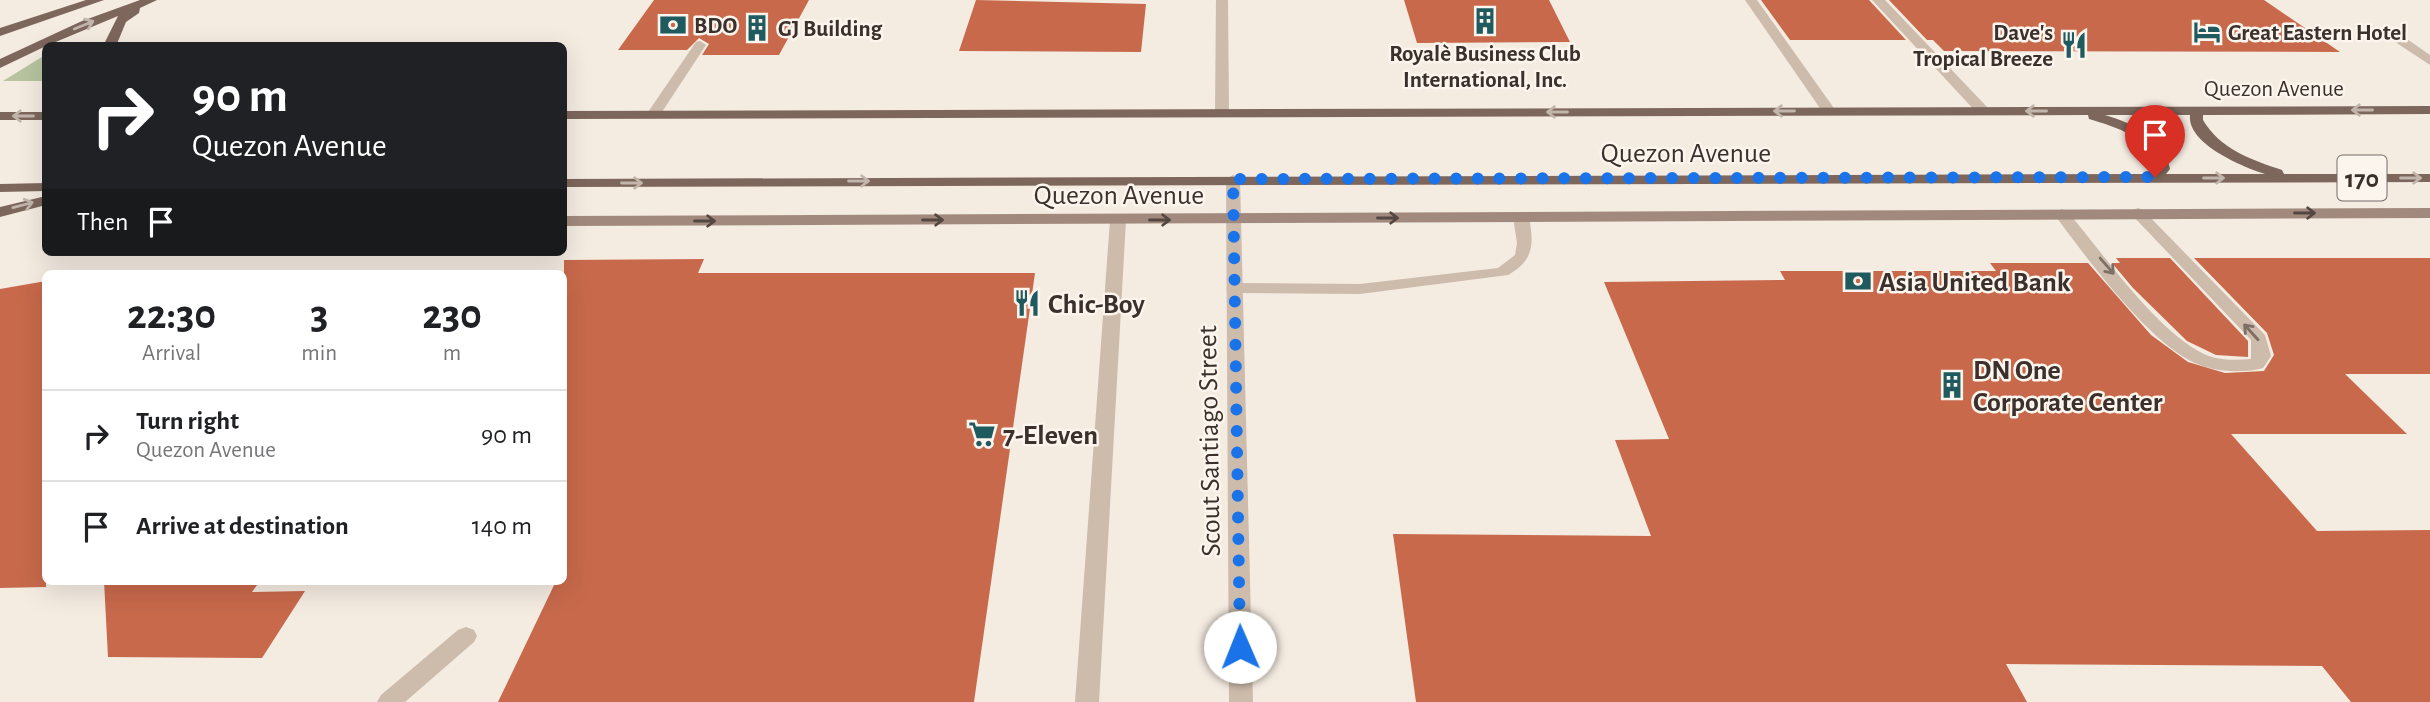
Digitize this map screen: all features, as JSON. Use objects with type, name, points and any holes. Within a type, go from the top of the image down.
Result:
[{"type":"main road","points":[[0,25],[98,0]]},
{"type":"main road","points":[[111,42],[121,20],[147,1]]},
{"type":"main road","points":[[47,42],[147,1]]},
{"type":"main road","points":[[0,32],[56,12]]},
{"type":"main road","points":[[0,64],[42,44]]},
{"type":"main road","name":"Quezon Avenue","points":[[567,115],[2430,110]]},
{"type":"main road","points":[[2073,111],[2120,125],[2155,147],[2163,158],[2163,169],[2155,177]]},
{"type":"main road","points":[[2197,111],[2196,120],[2210,140],[2245,161],[2294,178]]},
{"type":"main road","points":[[0,116],[42,116]]},
{"type":"main road","name":"Quezon Avenue","points":[[567,183],[1233,179],[2430,178]]},
{"type":"main road","points":[[0,188],[42,187]]},
{"type":"main road","points":[[0,212],[42,201]]},
{"type":"street","points":[[1222,0],[1222,113]]},
{"type":"street","points":[[1751,0],[1829,111]]},
{"type":"street","points":[[1878,0],[1983,111]]},
{"type":"street","points":[[2387,31],[2430,61]]},
{"type":"street","points":[[653,115],[700,45]]},
{"type":"street","name":"Scout Santiago Street","points":[[1233,179],[1241,702]]},
{"type":"street","points":[[2062,214],[2172,342],[2198,358],[2220,364],[2257,363],[2262,356],[2259,339],[2138,213]]},
{"type":"street","name":"Quezon Avenue","points":[[567,221],[2430,213]]},
{"type":"street","points":[[1234,288],[1360,289],[1502,272],[1518,264],[1527,247],[1521,217]]},
{"type":"street","points":[[1087,702],[1118,220]]},
{"type":"street","points":[[389,702],[466,636]]},
{"type":"green space","points":[[42,57],[42,81],[3,81]]},
{"type":"building","points":[[654,0],[809,0],[779,55],[702,55],[709,44],[699,38],[687,50],[618,50]]},
{"type":"building","points":[[976,0],[1146,4],[1141,52],[959,51]]},
{"type":"building","name":"Royalè Business Club International, Inc.","points":[[1404,0],[1549,0],[1570,42],[1417,43]]},
{"type":"building","points":[[1761,0],[1869,0],[1906,40],[1790,40]]},
{"type":"building","points":[[1889,0],[2264,0],[2340,52],[1944,51],[1933,40],[1927,40]]},
{"type":"building","points":[[2116,258],[2170,258],[2248,341],[2248,357],[2216,355],[2187,341],[2133,288],[2112,263],[2120,263]]},
{"type":"building","points":[[2194,258],[2430,258],[2430,374],[2345,374],[2407,434],[2231,434],[2317,531],[2430,530],[2430,702],[2351,702],[2322,666],[2006,664],[2027,702],[1416,702],[1393,534],[1651,536],[1615,440],[1669,439],[1604,282],[1785,280],[1780,271],[1996,271],[1990,263],[2088,263],[2151,335],[2188,362],[2225,373],[2264,371],[2274,355],[2267,333]]},
{"type":"building","points":[[704,259],[698,273],[1035,273],[974,702],[498,702],[554,585],[567,585],[567,270],[564,270],[564,260]]},
{"type":"building","points":[[42,282],[42,585],[46,587],[0,588],[0,289]]},
{"type":"building","points":[[104,585],[257,585],[252,592],[305,591],[262,658],[108,657]]},
{"type":"place","name":"Royalè Business Club International, Inc.","points":[[1485,21]]},
{"type":"place","name":"BDO","points":[[673,25]]},
{"type":"place","name":"GJ Building","points":[[757,28]]},
{"type":"place","name":"Great Eastern Hotel","points":[[2207,32]]},
{"type":"place","name":"Dave's Tropical Breeze","points":[[2074,45]]},
{"type":"place","name":"Asia United Bank","points":[[1858,281]]},
{"type":"place","name":"Chic-Boy","points":[[1027,303]]},
{"type":"place","name":"DN One Corporate Center","points":[[1952,385]]},
{"type":"place","name":"7-Eleven","points":[[982,434]]},
{"type":"route","points":[[1240,647],[1233,179],[2155,177]]}]
